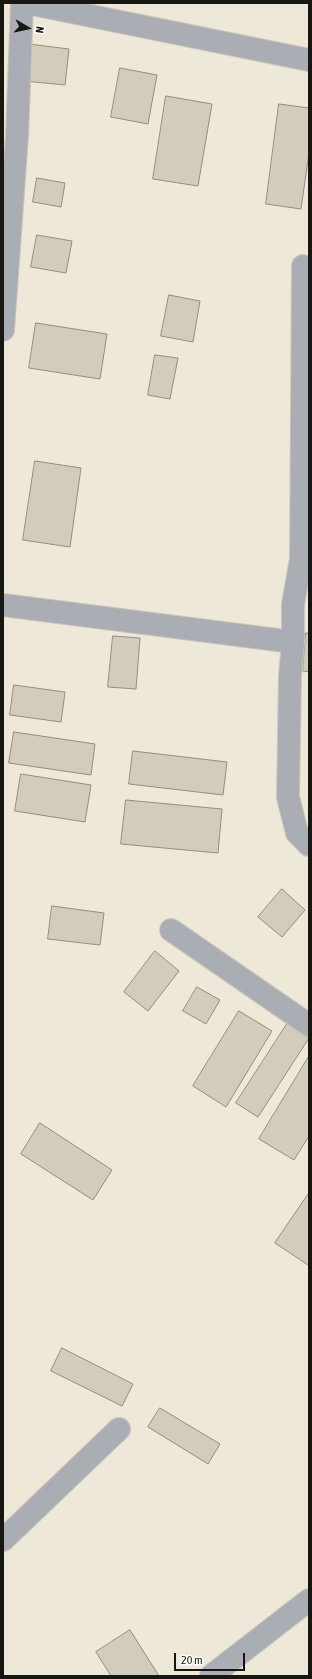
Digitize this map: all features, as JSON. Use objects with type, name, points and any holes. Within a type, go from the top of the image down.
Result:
[{"type":"street","points":[[3,330],[17,136],[22,3]]},
{"type":"street","points":[[27,3],[309,60]]},
{"type":"street","points":[[303,266],[301,559],[293,604],[288,797],[297,833],[309,845]]},
{"type":"street","points":[[3,605],[293,642]]},
{"type":"street","points":[[171,930],[309,1025]]},
{"type":"street","points":[[3,1540],[119,1428]]},
{"type":"street","points":[[211,1676],[309,1600]]},
{"type":"building","points":[[29,44],[69,49],[65,85],[24,81]]},
{"type":"building","points":[[120,68],[157,75],[148,124],[111,117]]},
{"type":"building","points":[[166,96],[212,104],[198,186],[153,179]]},
{"type":"building","points":[[279,104],[309,108],[309,153],[301,209],[266,204]]},
{"type":"building","points":[[37,178],[65,183],[61,207],[33,202]]},
{"type":"building","points":[[37,235],[72,241],[66,273],[31,267]]},
{"type":"building","points":[[169,295],[200,301],[193,342],[161,336]]},
{"type":"building","points":[[36,323],[107,334],[100,379],[29,368]]},
{"type":"building","points":[[155,355],[178,358],[170,399],[148,395]]},
{"type":"building","points":[[35,461],[81,468],[70,547],[23,540]]},
{"type":"building","points":[[306,633],[309,633],[309,672],[303,671]]},
{"type":"building","points":[[113,636],[140,638],[136,689],[108,687]]},
{"type":"building","points":[[14,685],[65,692],[61,722],[10,715]]},
{"type":"building","points":[[14,732],[95,744],[91,775],[9,763]]},
{"type":"building","points":[[133,751],[227,762],[223,795],[129,784]]},
{"type":"building","points":[[21,774],[91,785],[85,822],[15,811]]},
{"type":"building","points":[[126,800],[222,809],[218,853],[121,844]]},
{"type":"building","points":[[282,889],[305,910],[282,937],[258,917]]},
{"type":"building","points":[[52,906],[104,913],[100,945],[48,939]]},
{"type":"building","points":[[155,951],[179,971],[148,1011],[124,992]]},
{"type":"building","points":[[197,987],[220,1000],[206,1024],[183,1011]]},
{"type":"building","points":[[239,1011],[272,1031],[226,1107],[193,1086]]},
{"type":"building","points":[[287,1024],[309,1038],[258,1117],[236,1103]]},
{"type":"building","points":[[309,1056],[309,1136],[294,1160],[259,1139]]},
{"type":"building","points":[[40,1123],[112,1170],[93,1200],[21,1154]]},
{"type":"building","points":[[309,1193],[309,1264],[308,1265],[275,1243]]},
{"type":"building","points":[[62,1348],[133,1384],[122,1406],[51,1371]]},
{"type":"building","points":[[160,1408],[220,1444],[208,1464],[148,1427]]},
{"type":"building","points":[[130,1630],[159,1676],[111,1676],[96,1652]]}]
